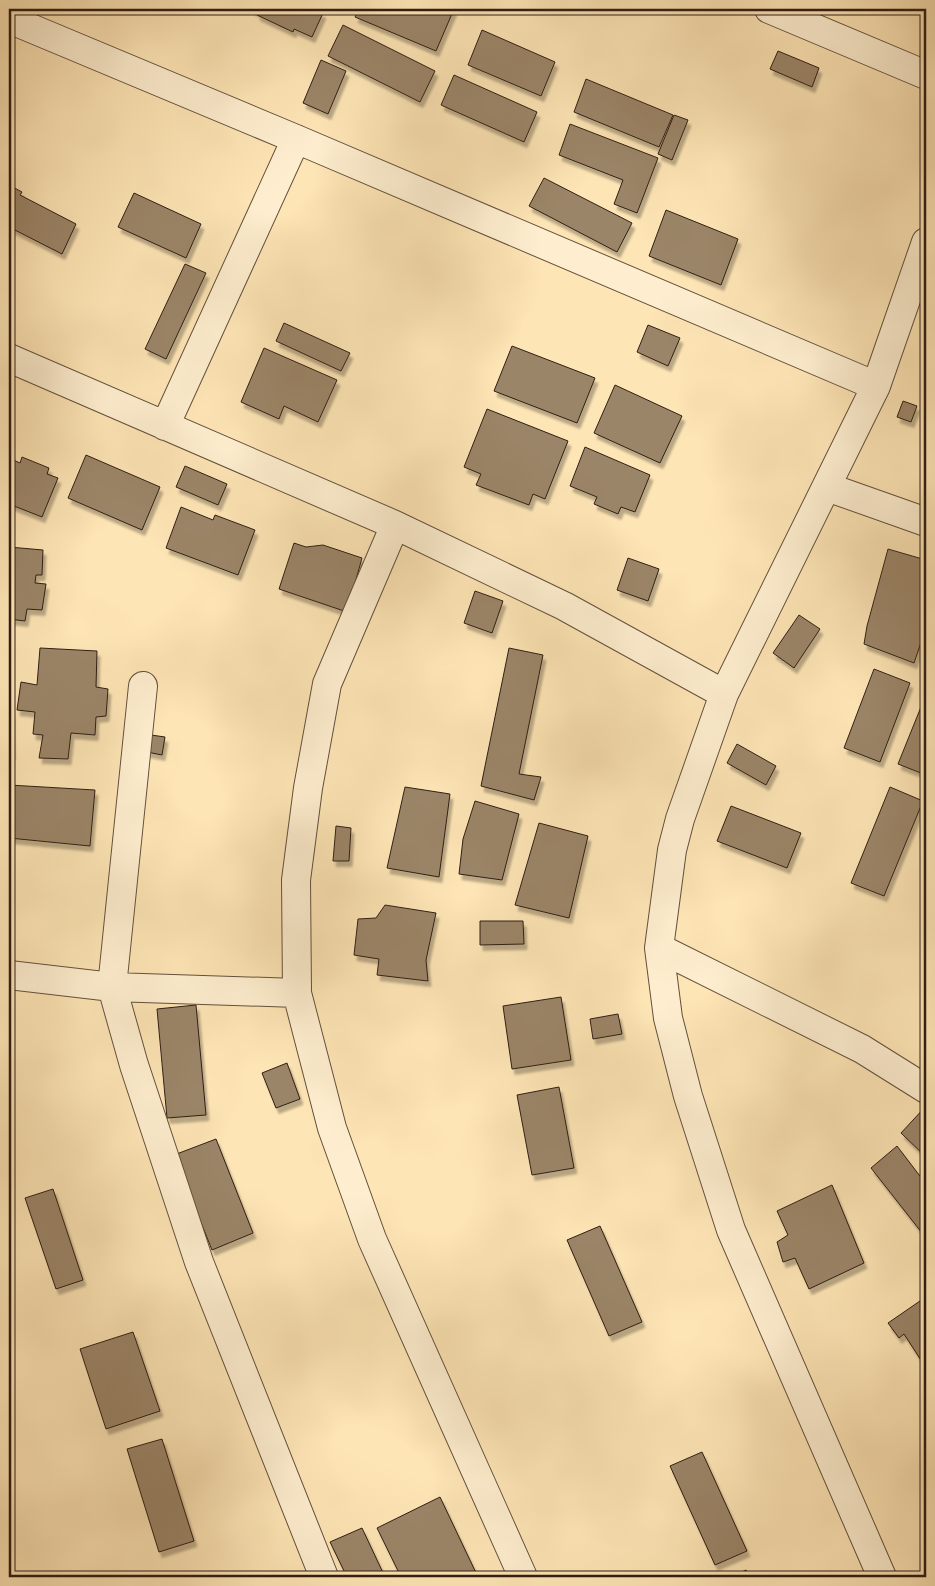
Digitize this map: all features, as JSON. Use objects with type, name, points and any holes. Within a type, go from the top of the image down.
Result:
[{"type":"street","points":[[769,9],[926,75]]},
{"type":"street","points":[[9,20],[296,139],[876,386]]},
{"type":"street","points":[[165,426],[296,139]]},
{"type":"street","points":[[882,1577],[731,1230],[688,1096],[668,1018],[659,948],[674,842],[680,819],[724,694],[876,386],[926,242]]},
{"type":"street","points":[[9,358],[395,525],[564,606],[724,694]]},
{"type":"street","points":[[827,487],[926,522]]},
{"type":"street","points":[[395,525],[327,684],[308,788],[296,880],[296,993],[332,1128],[372,1239],[523,1577]]},
{"type":"street","points":[[143,686],[112,987],[134,1065],[198,1262],[324,1577]]},
{"type":"street","points":[[659,948],[862,1049],[926,1089]]},
{"type":"street","points":[[9,975],[112,987],[296,993]]},
{"type":"building","points":[[251,9],[314,9],[323,13],[312,37],[294,29],[293,32],[257,15],[258,12]]},
{"type":"building","points":[[359,9],[454,9],[436,51],[355,17]]},
{"type":"building","points":[[343,25],[435,71],[420,102],[328,56]]},
{"type":"building","points":[[482,30],[555,62],[541,96],[468,65]]},
{"type":"building","points":[[778,51],[819,68],[812,87],[770,69]]},
{"type":"building","points":[[321,60],[346,71],[328,114],[303,103]]},
{"type":"building","points":[[454,75],[537,112],[524,142],[441,105]]},
{"type":"building","points":[[586,79],[673,115],[659,147],[574,112]]},
{"type":"building","points":[[674,115],[688,120],[672,160],[658,154]]},
{"type":"building","points":[[570,124],[658,158],[637,213],[614,204],[623,180],[559,155]]},
{"type":"building","points":[[544,178],[632,223],[617,252],[529,206]]},
{"type":"building","points":[[9,185],[22,192],[20,195],[76,224],[62,254],[9,227]]},
{"type":"building","points":[[134,193],[201,224],[186,258],[118,227]]},
{"type":"building","points":[[666,210],[738,239],[721,285],[649,256]]},
{"type":"building","points":[[185,264],[206,273],[166,359],[145,349]]},
{"type":"building","points":[[284,323],[350,353],[341,371],[276,341]]},
{"type":"building","points":[[648,325],[680,338],[668,366],[637,352]]},
{"type":"building","points":[[512,346],[595,378],[577,423],[494,391]]},
{"type":"building","points":[[264,348],[337,380],[318,422],[284,406],[279,419],[241,402]]},
{"type":"building","points":[[615,385],[682,416],[660,463],[594,433]]},
{"type":"building","points":[[903,401],[917,406],[911,422],[897,417]]},
{"type":"building","points":[[487,409],[568,441],[545,499],[533,494],[529,505],[476,485],[481,474],[464,467]]},
{"type":"building","points":[[585,447],[650,475],[635,512],[621,507],[618,514],[594,504],[597,497],[570,486]]},
{"type":"building","points":[[86,455],[160,487],[142,530],[68,498]]},
{"type":"building","points":[[22,457],[49,468],[47,474],[58,478],[42,517],[9,504],[9,458],[20,463]]},
{"type":"building","points":[[185,466],[227,484],[218,505],[176,487]]},
{"type":"building","points":[[181,507],[213,520],[215,515],[255,530],[238,575],[166,548]]},
{"type":"building","points":[[294,543],[306,547],[323,545],[362,558],[347,612],[279,589]]},
{"type":"building","points":[[9,547],[43,550],[42,575],[36,575],[35,583],[46,584],[42,610],[27,609],[25,621],[9,619]]},
{"type":"building","points":[[888,549],[926,560],[926,628],[914,663],[864,644],[867,626]]},
{"type":"building","points":[[628,558],[659,569],[648,601],[617,590]]},
{"type":"building","points":[[475,591],[503,601],[492,633],[464,623]]},
{"type":"building","points":[[799,615],[820,629],[794,668],[773,653]]},
{"type":"building","points":[[40,648],[97,651],[96,687],[108,689],[106,716],[96,717],[95,735],[71,733],[68,759],[39,758],[43,735],[33,734],[35,712],[17,710],[21,682],[37,685]]},
{"type":"building","points":[[509,648],[543,655],[519,774],[541,777],[534,800],[481,786]]},
{"type":"building","points":[[874,669],[910,683],[880,762],[844,748]]},
{"type":"building","points":[[926,697],[926,775],[898,764]]},
{"type":"building","points":[[9,714],[11,714],[12,754],[9,754]]},
{"type":"building","points":[[151,735],[165,737],[162,755],[147,752]]},
{"type":"building","points":[[737,744],[776,766],[766,785],[727,763]]},
{"type":"building","points":[[9,785],[95,790],[90,846],[9,838]]},
{"type":"building","points":[[405,787],[450,794],[439,877],[387,868]]},
{"type":"building","points":[[890,787],[923,801],[884,896],[851,883]]},
{"type":"building","points":[[475,801],[519,814],[502,880],[459,874],[463,839]]},
{"type":"building","points":[[731,806],[801,833],[787,868],[717,841]]},
{"type":"building","points":[[539,823],[588,836],[569,918],[515,905]]},
{"type":"building","points":[[336,826],[351,828],[349,861],[333,861]]},
{"type":"building","points":[[385,905],[436,913],[426,960],[428,981],[377,975],[379,959],[354,955],[358,919],[376,918]]},
{"type":"building","points":[[480,921],[523,921],[524,944],[480,945]]},
{"type":"building","points":[[561,997],[571,1060],[512,1069],[503,1006]]},
{"type":"building","points":[[196,1005],[206,1115],[167,1118],[157,1009]]},
{"type":"building","points":[[618,1014],[622,1034],[593,1039],[590,1019]]},
{"type":"building","points":[[287,1063],[300,1099],[276,1108],[262,1073]]},
{"type":"building","points":[[559,1087],[574,1168],[532,1175],[517,1095]]},
{"type":"building","points":[[926,1106],[926,1157],[901,1133]]},
{"type":"building","points":[[216,1139],[253,1233],[212,1250],[174,1155]]},
{"type":"building","points":[[897,1146],[926,1184],[926,1238],[871,1168]]},
{"type":"building","points":[[832,1185],[864,1263],[809,1289],[795,1258],[783,1262],[777,1242],[788,1235],[777,1211]]},
{"type":"building","points":[[53,1189],[83,1280],[56,1289],[25,1198]]},
{"type":"building","points":[[600,1226],[642,1322],[609,1336],[567,1240]]},
{"type":"building","points":[[920,1301],[926,1311],[926,1368],[904,1334],[899,1338],[888,1323]]},
{"type":"building","points":[[133,1332],[160,1411],[106,1429],[80,1349]]},
{"type":"building","points":[[162,1439],[194,1541],[159,1552],[127,1449]]},
{"type":"building","points":[[702,1452],[747,1551],[715,1565],[670,1466]]},
{"type":"building","points":[[440,1497],[478,1577],[401,1577],[377,1528]]},
{"type":"building","points":[[362,1528],[385,1577],[347,1577],[330,1542]]},
{"type":"building","points":[[746,1570],[750,1577],[731,1577]]}]
